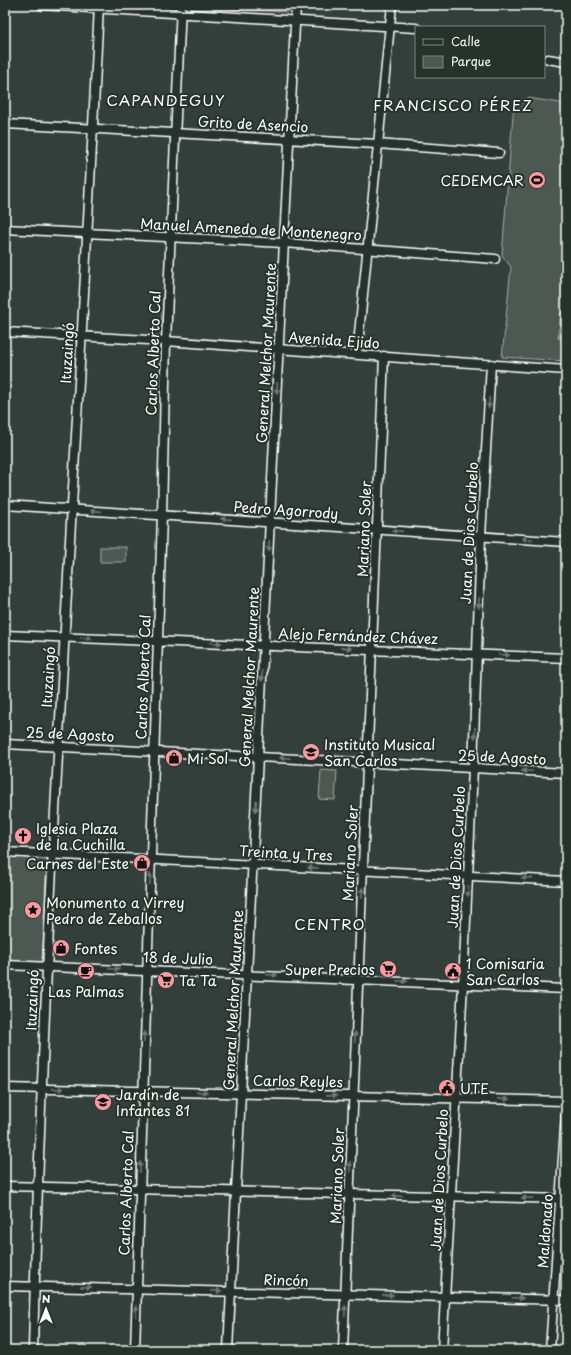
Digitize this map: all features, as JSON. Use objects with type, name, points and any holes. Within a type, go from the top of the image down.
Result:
[{"type":"street","points":[[41,5],[181,9],[415,28]]},
{"type":"street","name":"General Melchor Maurente","points":[[228,1350],[296,5]]},
{"type":"street","points":[[357,354],[392,5]]},
{"type":"street","name":"Ituzaingó","points":[[33,1350],[46,966],[80,336],[88,233],[98,7]]},
{"type":"street","name":"Carlos Alberto Cal","points":[[135,1350],[162,515],[166,341],[181,9]]},
{"type":"street","points":[[548,59],[566,62]]},
{"type":"street","name":"Grito de Asencio","points":[[5,124],[377,144],[499,153]]},
{"type":"street","name":"Manuel Amenedo de Montenegro","points":[[5,229],[367,248],[495,259]]},
{"type":"street","name":"Avenida Ejido","points":[[5,332],[166,341],[566,370]]},
{"type":"street","name":"Mariano Soler","points":[[343,1350],[384,356]]},
{"type":"street","name":"Juan de Dios Curbelo","points":[[442,1350],[463,984],[473,768],[481,536],[491,364]]},
{"type":"street","name":"Pedro Agorrody","points":[[5,505],[566,542]]},
{"type":"street","name":"Alejo Fernández Chávez","points":[[5,635],[566,658]]},
{"type":"street","name":"25 de Agosto","points":[[5,744],[566,773]]},
{"type":"street","name":"Treinta y Tres","points":[[5,852],[566,881]]},
{"type":"street","name":"18 de Julio","points":[[5,965],[247,974],[566,989]]},
{"type":"street","name":"Carlos Reyles","points":[[5,1088],[566,1101]]},
{"type":"street","name":"Maldonado","points":[[550,1350],[563,1199],[566,1113]]},
{"type":"street","points":[[5,1186],[451,1198],[563,1199]]},
{"type":"street","name":"Rincón","points":[[5,1286],[566,1300]]},
{"type":"green space","points":[[188,5],[290,5],[287,12],[190,7]]},
{"type":"green space","name":"CEDEMCAR","points":[[528,98],[566,104],[566,361],[502,357],[511,267],[502,255],[514,102]]},
{"type":"green space","points":[[100,547],[126,547],[126,562],[100,562]]},
{"type":"green space","points":[[321,770],[337,771],[335,800],[319,799]]},
{"type":"green space","points":[[5,855],[47,857],[42,963],[5,961]]},
{"type":"shaded area","points":[[561,313],[566,313],[566,339],[558,338]]},
{"type":"place","name":"CEDEMCAR","points":[[537,180]]},
{"type":"place","name":"Instituto Musical San Carlos","points":[[311,752]]},
{"type":"place","name":"Mi Sol","points":[[174,758]]},
{"type":"place","name":"Iglesia Plaza de la Cuchilla","points":[[23,836]]},
{"type":"place","name":"Carnes del Este","points":[[142,863]]},
{"type":"place","name":"Monumento a Virrey Pedro de Zeballos","points":[[33,910]]},
{"type":"place","name":"Fontes","points":[[61,948]]},
{"type":"place","name":"Super Precios","points":[[388,969]]},
{"type":"place","name":"Las Palmas","points":[[86,971]]},
{"type":"place","name":"1 Comisaria San Carlos","points":[[453,971]]},
{"type":"place","name":"Ta Ta","points":[[166,980]]},
{"type":"place","name":"UTE","points":[[447,1088]]},
{"type":"place","name":"Jardín de Infantes 81","points":[[103,1102]]},
{"type":"district","name":"CAPANDEGUY","points":[[166,99]]},
{"type":"district","name":"FRANCISCO PÉREZ","points":[[453,104]]},
{"type":"district","name":"CENTRO","points":[[330,923]]}]
